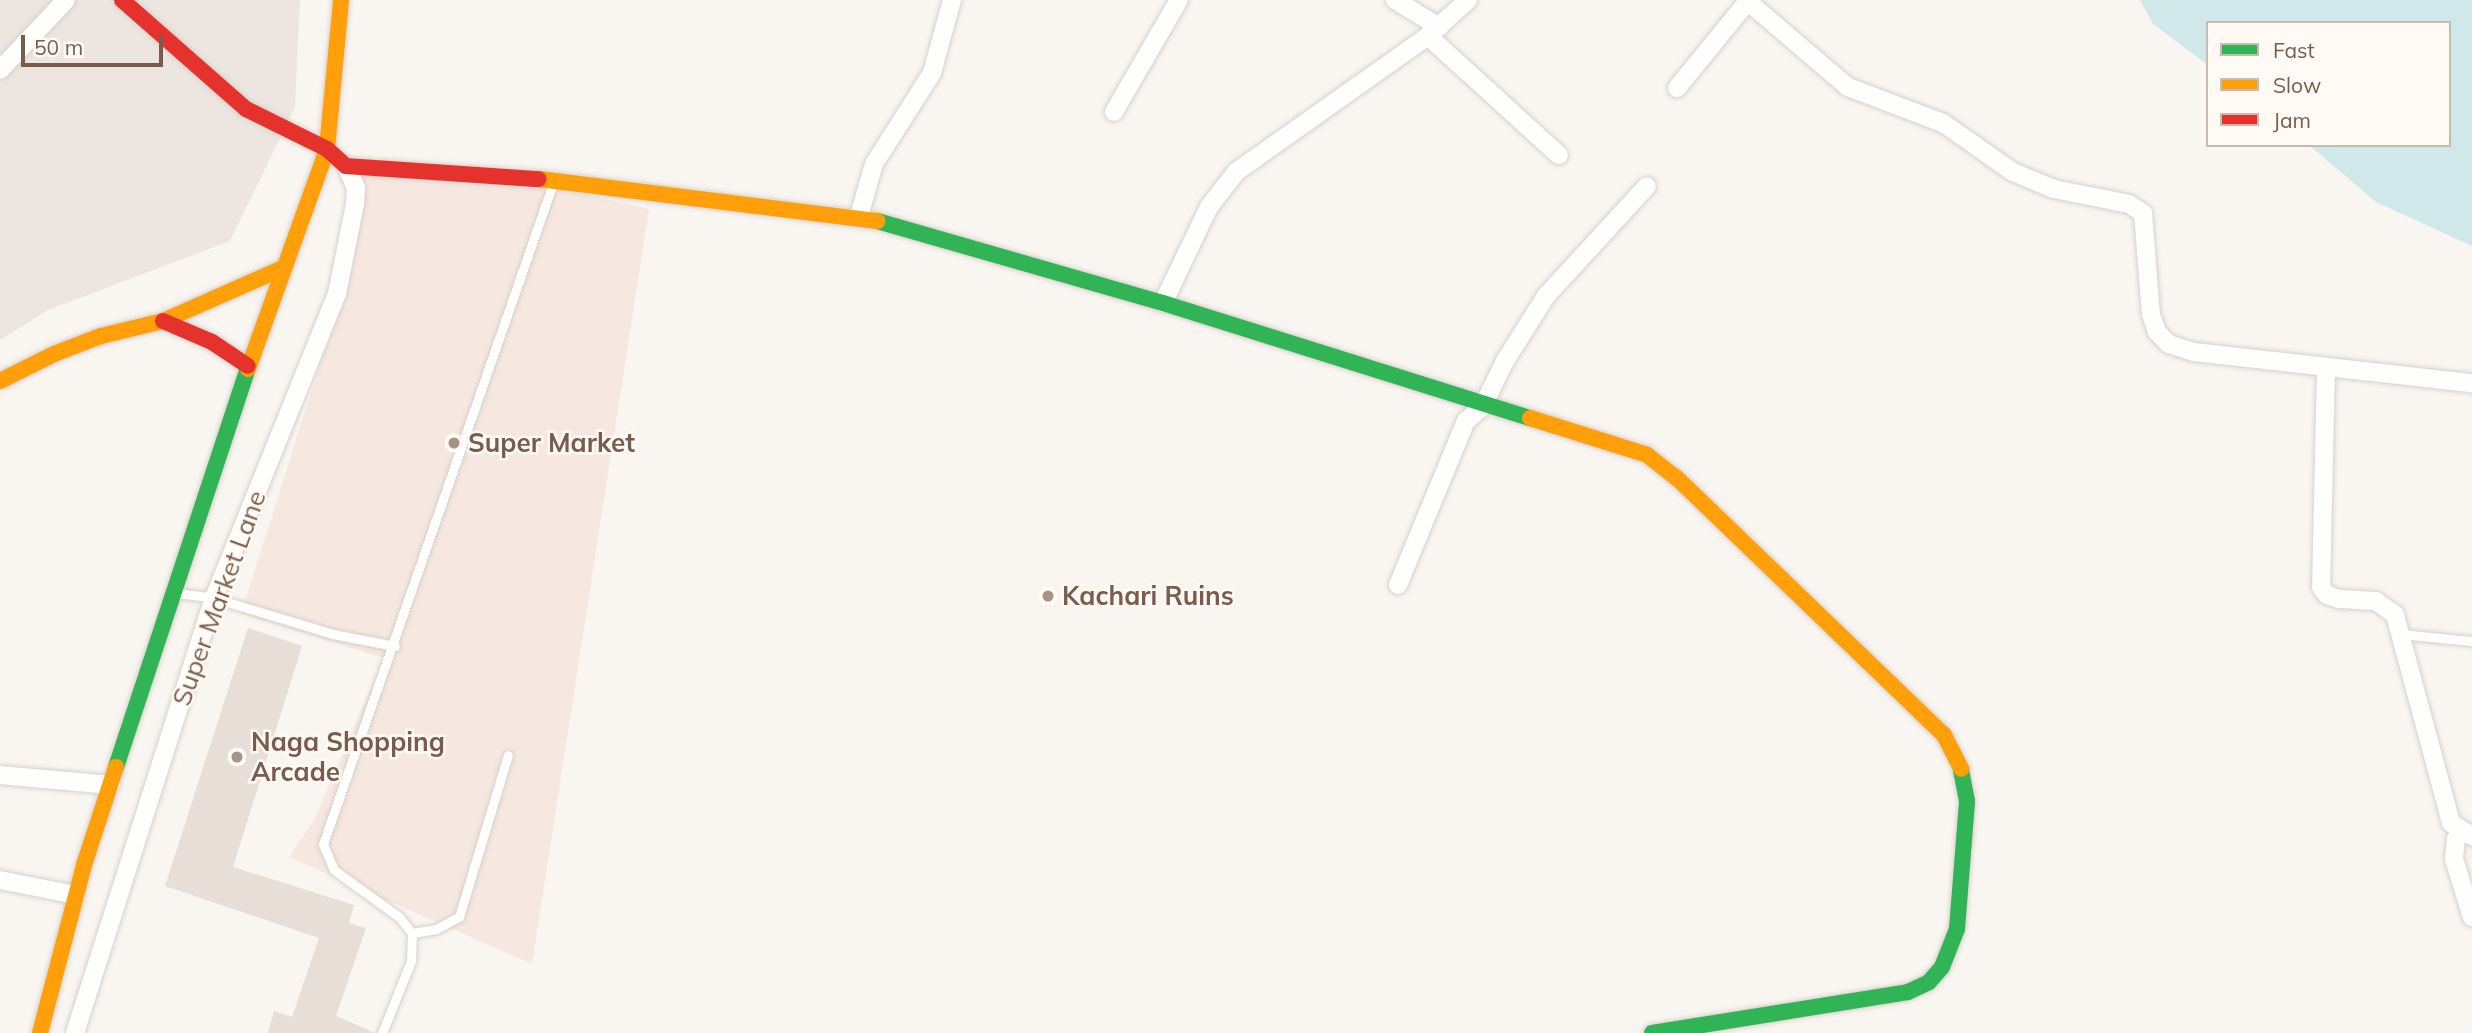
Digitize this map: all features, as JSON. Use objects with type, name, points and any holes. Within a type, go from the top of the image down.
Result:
[{"type":"street","points":[[0,70],[66,0]]},
{"type":"street","points":[[122,0],[246,109],[327,149],[346,166],[554,180],[859,216],[1163,303],[1483,406],[1562,425],[1647,455],[1678,479],[1924,716],[1959,757],[1968,801],[1957,929],[1942,967],[1929,982],[1908,992],[1652,1033]]},
{"type":"street","points":[[40,1033],[76,895],[111,785],[248,366],[281,269],[327,149],[341,0]]},
{"type":"street","points":[[859,216],[874,164],[932,73],[952,0]]},
{"type":"street","points":[[1114,112],[1179,0]]},
{"type":"street","points":[[1395,0],[1433,32],[1559,155]]},
{"type":"street","points":[[1163,303],[1209,207],[1236,172],[1433,32],[1468,0]]},
{"type":"street","points":[[1677,88],[1747,1],[1848,87],[1943,123],[2013,172],[2054,189],[2129,204],[2143,214],[2151,314],[2157,332],[2169,344],[2194,352],[2326,369],[2472,383]]},
{"type":"street","name":"Super Market Lane","points":[[75,1033],[214,598],[337,294],[355,204],[356,188],[346,166]]},
{"type":"street","points":[[1398,585],[1454,441],[1466,421],[1483,406],[1505,360],[1546,296],[1647,186]]},
{"type":"street","points":[[0,381],[101,336],[163,321],[281,269]]},
{"type":"street","points":[[163,321],[212,342],[248,366]]},
{"type":"street","points":[[2326,369],[2321,587],[2327,595],[2339,599],[2376,601],[2389,607],[2400,635],[2451,823],[2467,834]]},
{"type":"street","points":[[0,775],[111,785]]},
{"type":"street","points":[[2467,834],[2456,839],[2455,859],[2472,917]]},
{"type":"street","points":[[0,880],[76,895]]},
{"type":"lane","points":[[382,1033],[411,961],[412,933],[399,917],[334,870],[323,844],[395,646],[554,180]]},
{"type":"lane","points":[[174,592],[214,598],[395,646]]},
{"type":"lane","points":[[2400,635],[2472,640]]},
{"type":"lane","points":[[412,933],[436,929],[459,917],[508,755]]},
{"type":"shaded area","points":[[0,0],[300,0],[295,107],[230,241],[48,310],[0,340]]},
{"type":"shaded area","name":"Super Market","points":[[356,175],[525,181],[649,209],[532,964],[289,857],[314,820],[384,658],[241,614],[349,272]]},
{"type":"water","points":[[2140,0],[2472,0],[2472,246],[2376,202],[2311,147],[2451,147],[2451,21],[2206,21],[2206,64],[2153,24]]},
{"type":"building","name":"Naga Shopping Arcade","points":[[248,628],[302,646],[233,867],[354,905],[349,923],[366,928],[336,1016],[375,1033],[268,1033],[274,1011],[292,1017],[319,938],[165,886]]},
{"type":"traffic: fast","points":[[877,221],[1163,303],[1530,418]]},
{"type":"traffic: fast","points":[[116,767],[248,369]]},
{"type":"traffic: fast","points":[[1652,1033],[1908,992],[1929,982],[1942,967],[1957,929],[1967,801],[1961,769]]},
{"type":"traffic: slow","points":[[248,369],[327,149],[341,0]]},
{"type":"traffic: slow","points":[[539,179],[877,221]]},
{"type":"traffic: slow","points":[[0,381],[54,354],[101,336],[163,321],[281,269]]},
{"type":"traffic: slow","points":[[1530,418],[1647,455],[1678,479],[1944,735],[1961,769]]},
{"type":"traffic: slow","points":[[40,1033],[85,862],[116,767]]},
{"type":"traffic: jam","points":[[122,0],[246,109],[327,149],[346,166],[539,179]]},
{"type":"traffic: jam","points":[[163,321],[212,342],[248,366]]},
{"type":"place","name":"Super Market","points":[[454,443]]},
{"type":"place","name":"Kachari Ruins","points":[[1048,596]]},
{"type":"place","name":"Naga Shopping Arcade","points":[[237,757]]}]
